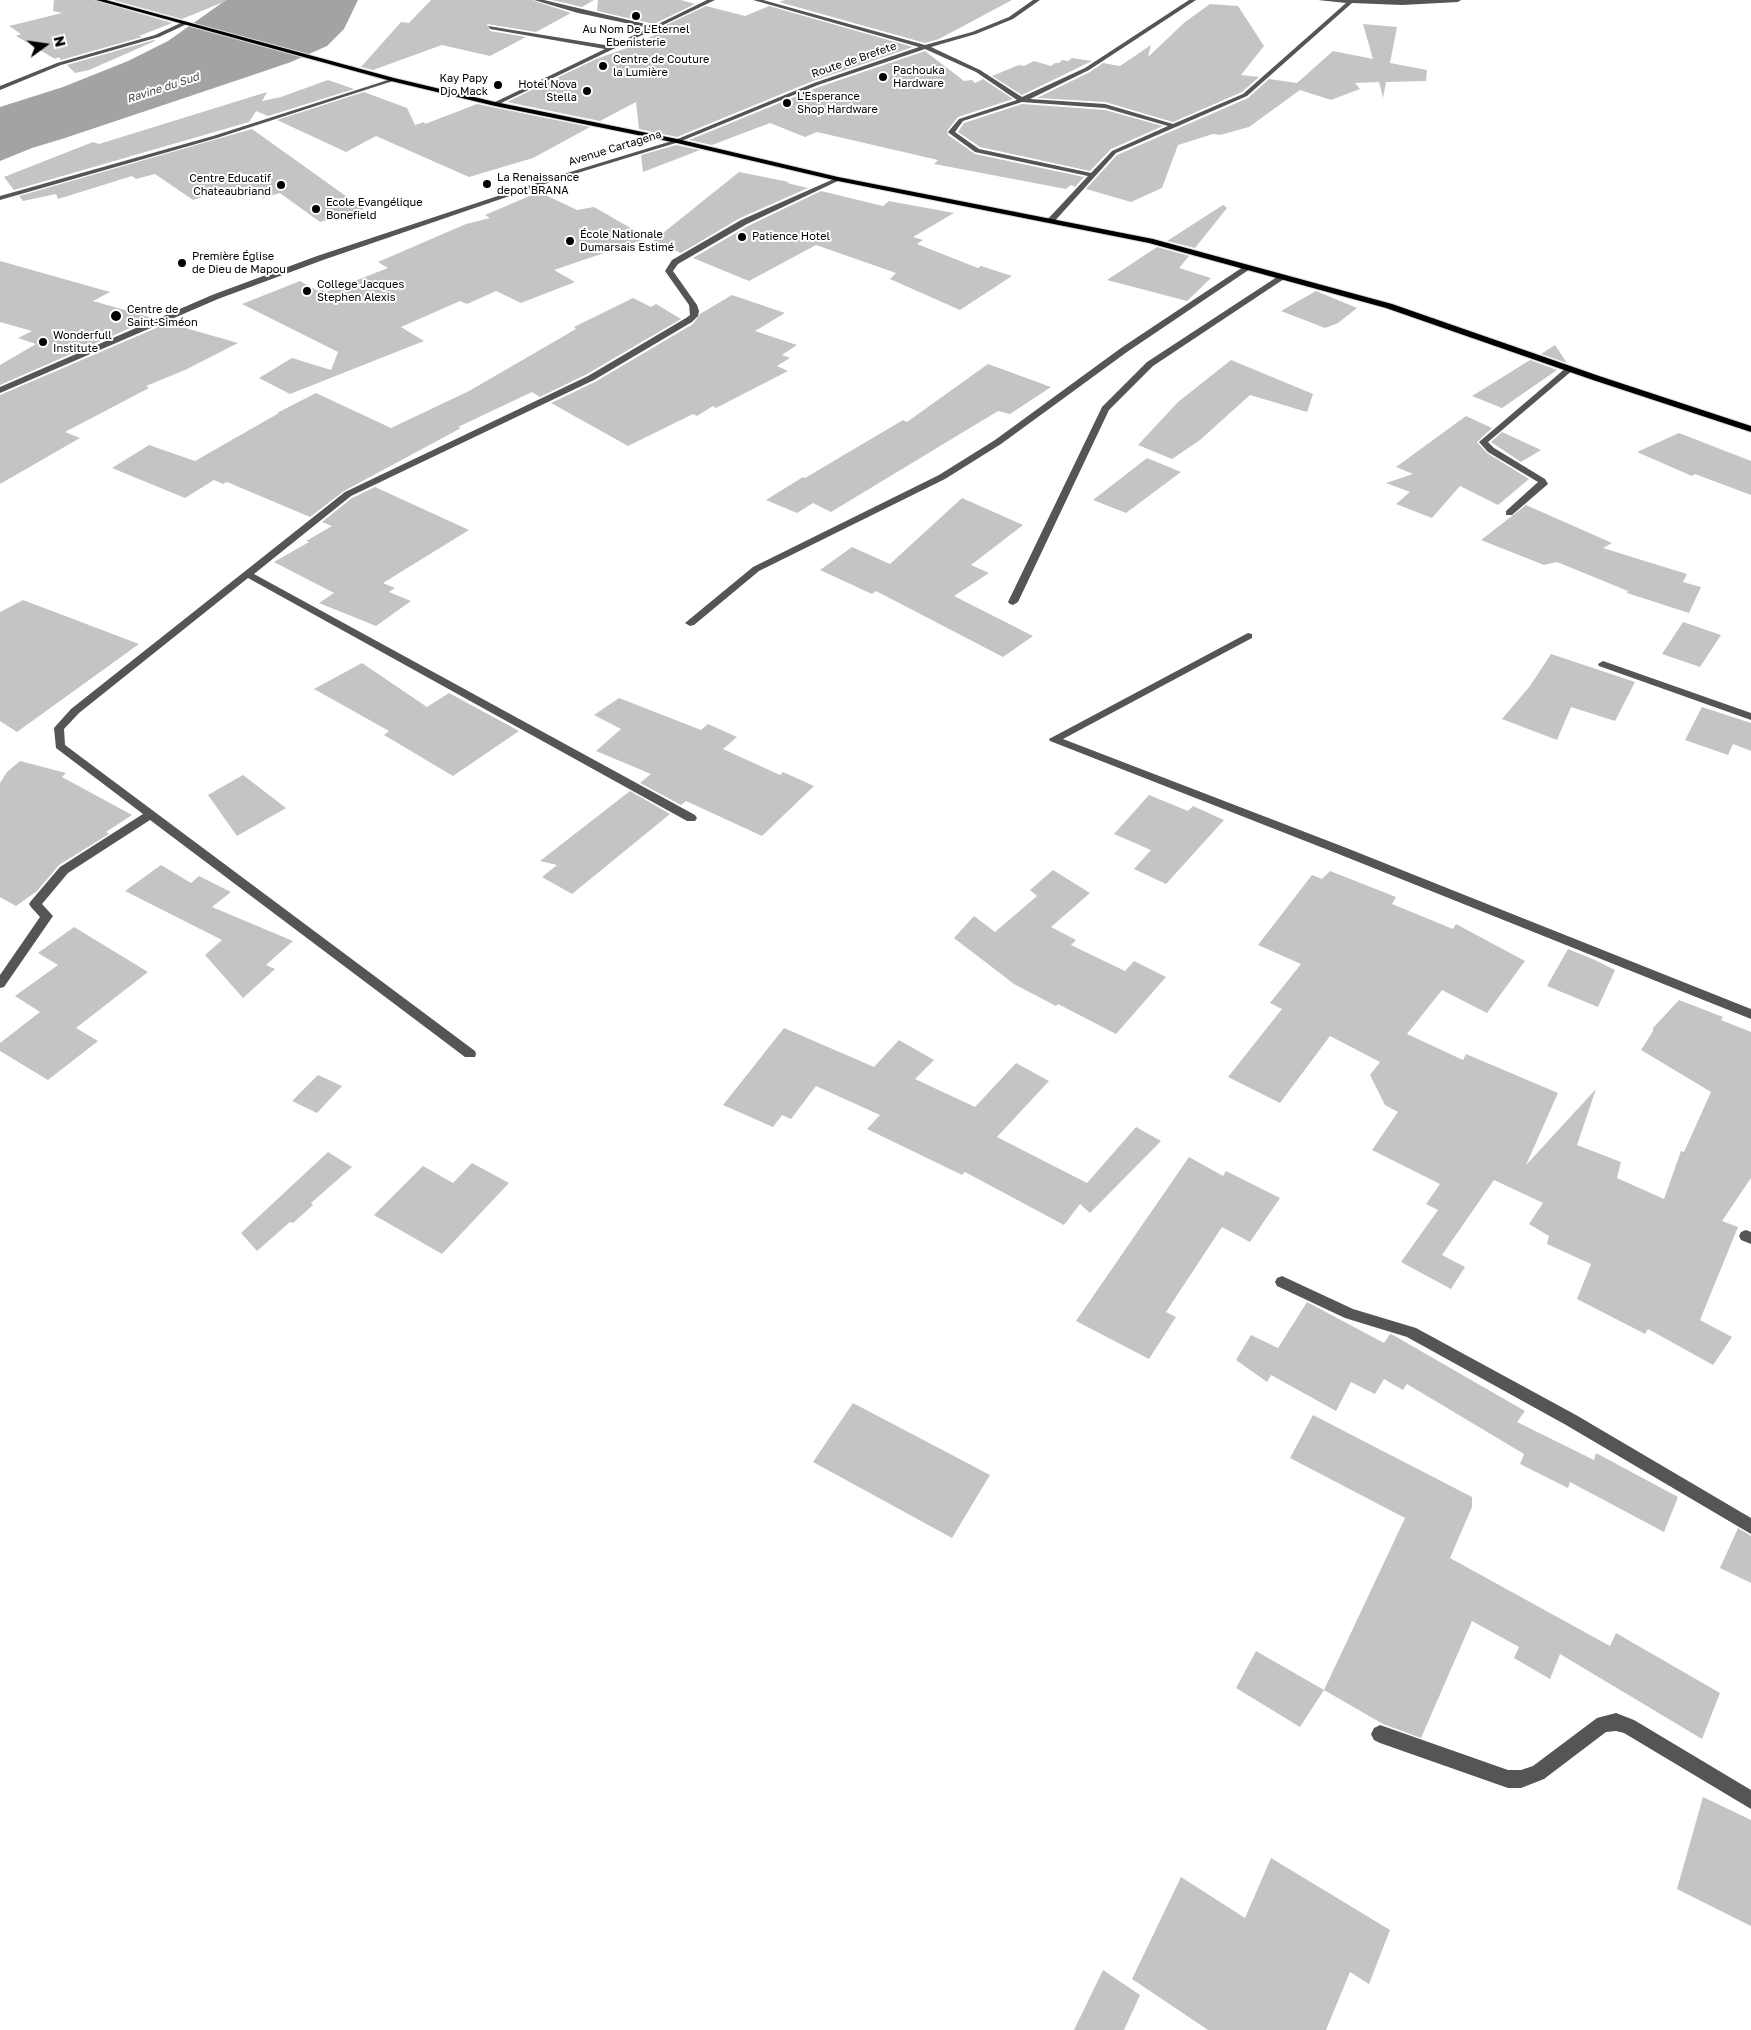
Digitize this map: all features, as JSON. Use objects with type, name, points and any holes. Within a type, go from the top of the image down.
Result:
[{"type":"main road","points":[[99,0],[393,80],[495,104],[677,141],[838,179],[1150,241],[1389,306],[1751,429]]},
{"type":"street","points":[[537,0],[652,27]]},
{"type":"street","points":[[495,104],[652,27],[712,0]]},
{"type":"street","points":[[756,0],[925,47],[978,71],[1022,100],[1104,106],[1174,126]]},
{"type":"street","name":"Route de Brefete","points":[[677,141],[816,84],[1011,18],[1037,0]]},
{"type":"street","points":[[1092,175],[977,151],[951,132],[961,120],[1022,100],[1087,69],[1193,0]]},
{"type":"street","points":[[1321,0],[1402,2],[1458,0]]},
{"type":"street","points":[[1050,221],[1114,152],[1245,96],[1351,1]]},
{"type":"street","points":[[0,88],[59,64],[138,42],[185,23]]},
{"type":"street","points":[[490,27],[610,48]]},
{"type":"street","points":[[0,198],[215,137],[393,80]]},
{"type":"street","name":"Avenue Cartagena","points":[[0,390],[198,304],[320,258],[569,174],[677,141]]},
{"type":"street","points":[[470,1054],[60,746],[59,728],[75,711],[348,494],[591,378],[689,320],[694,316],[693,305],[669,271],[675,262],[744,222],[838,179]]},
{"type":"street","points":[[690,623],[756,569],[942,478],[990,447],[1124,350],[1249,267]]},
{"type":"street","points":[[1013,602],[1105,409],[1150,364],[1283,277]]},
{"type":"street","points":[[1509,513],[1543,484],[1542,480],[1491,450],[1483,442],[1570,369]]},
{"type":"street","points":[[247,574],[691,818]]},
{"type":"street","points":[[1248,636],[1054,739],[1340,850],[1751,1014]]},
{"type":"street","points":[[1603,664],[1751,718]]},
{"type":"street","points":[[0,984],[47,916],[35,904],[64,870],[151,814]]},
{"type":"street","points":[[1282,1282],[1350,1314],[1410,1332],[1571,1420],[1751,1527]]},
{"type":"street","points":[[1380,1734],[1508,1779],[1521,1779],[1538,1773],[1603,1724],[1616,1722],[1628,1726],[1751,1800]]},
{"type":"water","name":"Ravine du Sud","points":[[226,0],[358,0],[344,29],[327,46],[291,62],[32,148],[0,161],[0,107],[63,87],[128,61],[168,41]]},
{"type":"building","points":[[54,0],[94,0],[172,23],[139,36],[142,37],[61,60],[59,57],[55,59],[16,36],[21,34],[9,26],[62,13],[53,11]]},
{"type":"building","points":[[113,0],[226,0],[226,1],[182,19]]},
{"type":"building","points":[[431,0],[532,0],[571,13],[536,32],[487,24],[490,31],[526,37],[490,56],[442,45],[373,70],[361,67],[401,22],[409,23]]},
{"type":"building","points":[[552,0],[594,0],[582,7]]},
{"type":"building","points":[[598,0],[681,0],[695,4],[654,24],[597,11]]},
{"type":"building","points":[[785,0],[1012,0],[939,39],[925,43],[779,2]]},
{"type":"building","points":[[1210,4],[1238,6],[1264,46],[1241,75],[1259,77],[1242,92],[1173,122],[1105,102],[1037,98],[1090,72],[1103,63],[1120,66],[1151,45],[1148,57],[1185,22]]},
{"type":"building","points":[[706,6],[745,16],[769,6],[913,47],[813,81],[677,137],[639,129],[636,102],[600,121],[507,102],[596,59],[652,39],[648,38],[673,28],[664,26]]},
{"type":"building","points":[[1363,24],[1397,27],[1390,63],[1427,70],[1426,81],[1386,82],[1383,98],[1379,82],[1355,83],[1360,89],[1331,100],[1300,90],[1249,127],[1220,135],[1213,134],[1178,145],[1162,188],[1131,202],[1086,189],[1117,155],[1248,98],[1269,79],[1297,83],[1333,51],[1373,59]]},
{"type":"building","points":[[154,40],[89,70],[75,73],[67,65]]},
{"type":"building","points":[[925,51],[964,81],[972,80],[975,83],[983,79],[1013,99],[958,117],[947,131],[948,135],[975,154],[1084,177],[1075,187],[1071,185],[1066,189],[934,164],[938,160],[817,132],[805,137],[770,123],[712,145],[689,140],[819,87]]},
{"type":"building","points":[[1072,58],[1092,61],[1022,95],[992,76],[1034,61],[1051,66],[1062,60],[1068,61]]},
{"type":"building","points":[[328,80],[354,89],[268,116],[256,111],[249,122],[14,190],[4,177],[93,142],[99,144],[267,92],[262,101],[281,97]]},
{"type":"building","points":[[364,92],[407,108],[415,125],[424,122],[425,124],[477,104],[590,127],[533,158],[469,177],[376,136],[346,152],[277,120]]},
{"type":"building","points":[[1022,104],[1105,110],[1163,126],[1111,149],[1090,171],[980,147],[958,132],[964,123]]},
{"type":"building","points":[[252,129],[364,209],[320,222],[280,193],[263,198],[260,196],[254,197],[238,186],[193,200],[155,174],[136,179],[132,176],[58,199],[56,194],[23,201],[19,196]]},
{"type":"building","points":[[676,145],[700,150],[643,172],[641,155]]},
{"type":"building","points":[[739,172],[789,182],[787,183],[808,188],[740,218],[681,253],[653,241]]},
{"type":"building","points":[[821,191],[883,206],[889,201],[954,213],[913,237],[923,240],[917,244],[978,268],[981,266],[1012,276],[960,310],[890,279],[896,273],[816,245],[749,281],[693,258],[748,226]]},
{"type":"building","points":[[539,192],[577,210],[594,207],[648,238],[554,270],[575,282],[521,303],[496,291],[467,304],[460,301],[401,327],[424,341],[290,394],[259,378],[292,358],[331,370],[338,352],[242,304],[300,281],[318,291],[326,292],[388,268],[378,262],[466,224],[490,218],[485,215]]},
{"type":"building","points":[[1223,205],[1227,208],[1195,248],[1167,241]]},
{"type":"building","points":[[1157,247],[1189,256],[1179,268],[1211,278],[1187,301],[1107,280]]},
{"type":"building","points":[[0,261],[110,292],[93,301],[153,318],[0,385],[0,365],[36,344],[18,338],[32,331],[0,322]]},
{"type":"building","points":[[1316,291],[1357,308],[1338,323],[1325,328],[1281,311]]},
{"type":"building","points":[[732,295],[785,313],[755,331],[797,345],[782,355],[790,358],[777,366],[788,371],[716,408],[713,406],[697,416],[693,414],[628,446],[551,403],[595,382],[693,324],[700,314]]},
{"type":"building","points":[[633,298],[651,307],[656,304],[681,319],[587,374],[540,397],[532,392],[458,427],[461,428],[344,491],[310,517],[227,482],[223,484],[214,480],[185,498],[112,468],[149,445],[195,461],[279,413],[277,413],[316,393],[391,428],[469,391],[576,329],[574,327]]},
{"type":"building","points":[[168,323],[238,343],[185,370],[146,386],[149,388],[65,432],[80,438],[0,484],[0,395]]},
{"type":"building","points":[[1555,345],[1567,363],[1541,354]]},
{"type":"building","points":[[1231,360],[1313,394],[1307,412],[1250,395],[1200,440],[1172,459],[1138,445],[1178,402]]},
{"type":"building","points":[[1530,360],[1557,370],[1502,408],[1472,396]]},
{"type":"building","points":[[988,364],[1051,387],[1010,414],[998,411],[831,512],[813,503],[797,513],[766,500],[903,420],[907,422]]},
{"type":"building","points":[[1466,416],[1492,428],[1477,442],[1487,453],[1529,479],[1498,505],[1460,486],[1432,518],[1396,504],[1410,492],[1386,483],[1413,474],[1396,467]]},
{"type":"building","points":[[1502,432],[1541,450],[1521,462],[1491,442]]},
{"type":"building","points":[[1679,433],[1751,461],[1751,495],[1695,474],[1692,476],[1637,452]]},
{"type":"building","points":[[1147,458],[1181,472],[1126,513],[1093,500]]},
{"type":"building","points":[[375,487],[469,530],[383,583],[395,588],[389,592],[411,601],[376,626],[319,603],[334,593],[274,562],[332,526],[322,522],[352,498]]},
{"type":"building","points":[[962,498],[1023,525],[971,565],[989,573],[954,596],[1033,636],[1003,657],[876,591],[872,594],[820,570],[852,547],[890,564]]},
{"type":"building","points":[[1526,505],[1612,543],[1603,548],[1687,574],[1683,582],[1701,587],[1689,613],[1627,593],[1628,591],[1557,562],[1544,565],[1481,540]]},
{"type":"building","points":[[23,600],[139,644],[17,732],[0,721],[0,612]]},
{"type":"building","points":[[1683,622],[1721,635],[1700,667],[1662,654]]},
{"type":"building","points":[[1551,654],[1635,682],[1615,721],[1571,707],[1557,740],[1502,719],[1530,686]]},
{"type":"building","points":[[362,663],[427,707],[449,693],[519,731],[453,776],[384,735],[389,731],[314,689]]},
{"type":"building","points":[[619,698],[701,730],[708,724],[737,737],[723,749],[780,775],[783,772],[814,786],[762,836],[686,801],[681,805],[640,783],[651,774],[596,751],[621,729],[594,715]]},
{"type":"building","points":[[1702,707],[1751,723],[1751,751],[1733,744],[1728,755],[1685,740]]},
{"type":"building","points":[[20,761],[66,773],[62,777],[132,815],[106,832],[109,834],[59,865],[37,891],[16,906],[0,897],[0,783],[7,772]]},
{"type":"building","points":[[243,775],[286,808],[237,836],[208,795]]},
{"type":"building","points":[[630,791],[670,814],[572,894],[542,877],[557,865],[540,861]]},
{"type":"building","points":[[1149,795],[1188,811],[1193,806],[1224,820],[1166,884],[1134,869],[1151,850],[1114,834]]},
{"type":"building","points":[[161,865],[191,883],[199,876],[231,892],[212,907],[293,941],[266,965],[275,969],[243,998],[205,955],[222,940],[125,891]]},
{"type":"building","points":[[1053,870],[1090,893],[1051,927],[1076,940],[1071,945],[1125,971],[1134,961],[1166,977],[1116,1034],[1014,984],[954,938],[974,916],[995,932],[1037,896],[1030,890]]},
{"type":"building","points":[[1330,871],[1396,897],[1392,904],[1453,929],[1456,924],[1525,961],[1487,1013],[1442,990],[1407,1034],[1463,1060],[1466,1054],[1558,1093],[1526,1165],[1596,1089],[1577,1145],[1621,1162],[1617,1178],[1664,1199],[1681,1151],[1684,1152],[1711,1092],[1641,1050],[1653,1028],[1679,1000],[1723,1017],[1721,1020],[1751,1032],[1751,1178],[1722,1221],[1738,1227],[1700,1320],[1732,1337],[1713,1365],[1648,1329],[1645,1334],[1577,1299],[1591,1264],[1547,1244],[1549,1236],[1529,1224],[1543,1203],[1494,1180],[1442,1255],[1465,1267],[1451,1289],[1401,1262],[1438,1210],[1426,1204],[1440,1184],[1372,1150],[1398,1112],[1385,1105],[1370,1075],[1380,1062],[1330,1036],[1280,1103],[1228,1077],[1282,1009],[1270,1003],[1301,964],[1258,945],[1312,875],[1322,879]]},
{"type":"building","points":[[74,927],[148,972],[76,1028],[98,1041],[48,1080],[0,1051],[0,1043],[40,1012],[15,996],[58,965],[38,953]]},
{"type":"building","points":[[1568,949],[1615,970],[1598,1007],[1547,986]]},
{"type":"building","points":[[784,1028],[874,1067],[899,1040],[934,1060],[915,1079],[975,1107],[1016,1063],[1049,1081],[997,1137],[1087,1183],[1136,1127],[1161,1141],[1090,1213],[1080,1204],[1064,1225],[965,1172],[962,1175],[867,1129],[880,1115],[816,1086],[791,1119],[782,1115],[773,1127],[723,1105]]},
{"type":"building","points":[[318,1075],[342,1086],[317,1113],[292,1101]]},
{"type":"building","points":[[328,1152],[352,1167],[311,1203],[313,1205],[293,1223],[290,1222],[257,1251],[241,1233]]},
{"type":"building","points":[[1189,1157],[1223,1176],[1226,1171],[1280,1198],[1250,1242],[1222,1227],[1166,1312],[1176,1317],[1149,1359],[1076,1321]]},
{"type":"building","points":[[472,1163],[509,1183],[442,1254],[374,1215],[423,1166],[453,1183]]},
{"type":"building","points":[[1307,1302],[1384,1343],[1390,1334],[1393,1335],[1525,1411],[1517,1422],[1594,1460],[1596,1453],[1678,1497],[1664,1532],[1570,1482],[1568,1488],[1520,1464],[1524,1454],[1407,1384],[1403,1390],[1384,1379],[1375,1394],[1351,1382],[1336,1411],[1271,1375],[1267,1382],[1236,1360],[1251,1335],[1278,1348]]},
{"type":"building","points":[[853,1403],[990,1475],[952,1538],[813,1462]]},
{"type":"building","points":[[1313,1415],[1472,1497],[1472,1507],[1450,1558],[1610,1646],[1616,1633],[1720,1693],[1702,1739],[1560,1654],[1550,1679],[1514,1658],[1519,1647],[1472,1621],[1421,1738],[1383,1724],[1324,1690],[1405,1518],[1290,1458]]},
{"type":"building","points":[[1738,1528],[1751,1536],[1751,1583],[1720,1568]]},
{"type":"building","points":[[1256,1651],[1324,1690],[1300,1727],[1236,1688]]},
{"type":"building","points":[[1703,1797],[1751,1820],[1751,1926],[1677,1889]]},
{"type":"building","points":[[1271,1858],[1390,1930],[1369,1984],[1350,1972],[1326,2030],[1208,2030],[1132,1979],[1181,1877],[1245,1918]]},
{"type":"building","points":[[1103,1970],[1140,1995],[1124,2030],[1074,2030]]},
{"type":"place","name":"Au Nom De L'Eternel Ebenisterie","points":[[636,16]]},
{"type":"place","name":"Centre de Couture la Lumière","points":[[603,66]]},
{"type":"place","name":"Pachouka Hardware","points":[[883,77]]},
{"type":"place","name":"Kay Papy Djo Mack","points":[[498,85]]},
{"type":"place","name":"Hotel Nova Stella","points":[[587,91]]},
{"type":"place","name":"L'Esperance Shop Hardware","points":[[787,103]]},
{"type":"place","name":"La Renaissance depot BRANA","points":[[487,184]]},
{"type":"place","name":"Centre Educatif Chateaubriand","points":[[281,185]]},
{"type":"place","name":"Ecole Evangélique Bonefield","points":[[316,209]]},
{"type":"place","name":"Patience Hotel","points":[[742,237]]},
{"type":"place","name":"École Nationale Dumarsais Estimé","points":[[570,241]]},
{"type":"place","name":"Première Église de Dieu de Mapou","points":[[182,263]]},
{"type":"place","name":"College Jacques Stephen Alexis","points":[[307,291]]},
{"type":"place","name":"Centre de Saint-Siméon","points":[[116,316]]},
{"type":"place","name":"Wonderfull Institute","points":[[43,342]]}]
